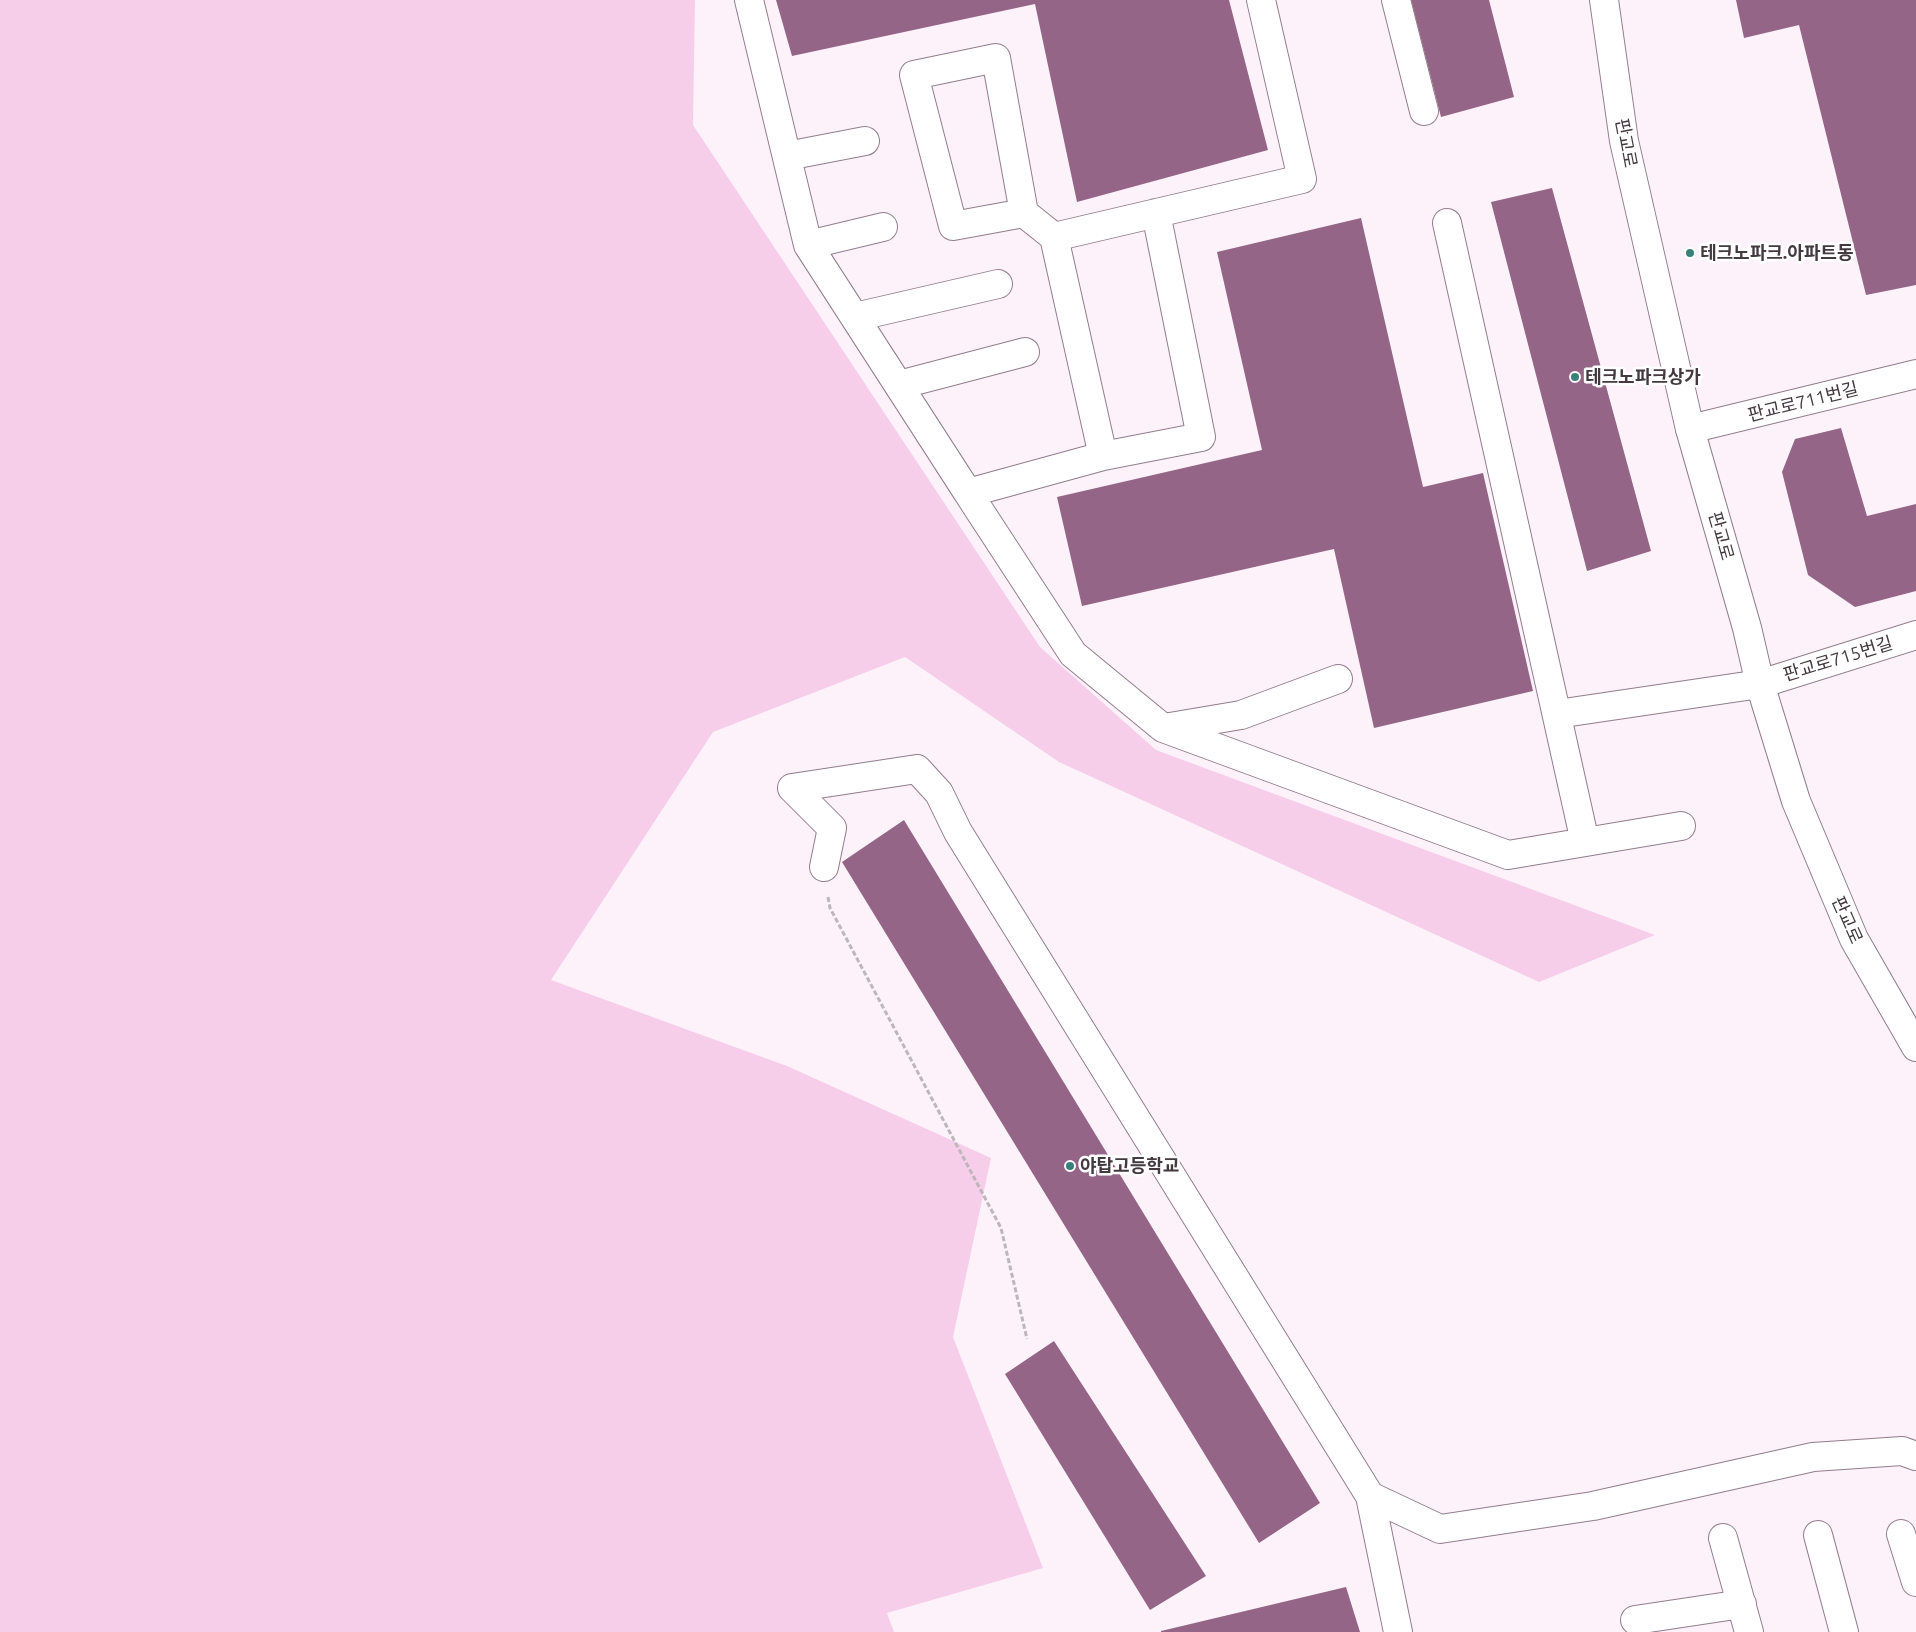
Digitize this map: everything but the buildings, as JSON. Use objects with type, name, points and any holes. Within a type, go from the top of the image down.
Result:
[{"type":"street","points":[[749,0],[808,244],[1073,654],[1162,728],[1508,855],[1681,826]]},
{"type":"street","points":[[1054,236],[1302,180],[1261,0]]},
{"type":"street","points":[[1396,0],[1424,110]]},
{"type":"street","name":"판교로","points":[[1604,0],[1624,141],[1690,430],[1747,628],[1760,684],[1796,801],[1854,939],[1916,1047]]},
{"type":"street","points":[[1024,213],[953,226],[914,75],[996,58],[1024,213],[1054,236],[1103,456]]},
{"type":"street","points":[[787,156],[865,141]]},
{"type":"street","points":[[968,493],[1103,456],[1201,437],[1156,213]]},
{"type":"street","points":[[1447,223],[1585,842]]},
{"type":"street","points":[[808,244],[883,227]]},
{"type":"street","points":[[855,317],[998,284]]},
{"type":"street","points":[[899,386],[1026,352]]},
{"type":"street","name":"판교로711번길","points":[[1690,430],[1916,374]]},
{"type":"street","name":"판교로715번길","points":[[1557,714],[1760,684],[1916,635]]},
{"type":"street","points":[[1162,728],[1241,715],[1338,679]]},
{"type":"street","points":[[824,867],[832,828],[792,788],[917,769],[939,793],[958,832],[1370,1496],[1398,1632]]},
{"type":"street","points":[[1370,1496],[1440,1529],[1593,1506],[1813,1457],[1902,1451],[1916,1456]]},
{"type":"street","points":[[1902,1534],[1916,1582]]},
{"type":"street","points":[[1818,1535],[1844,1632]]},
{"type":"street","points":[[1723,1538],[1749,1632]]},
{"type":"street","points":[[1635,1620],[1742,1604]]},
{"type":"path","points":[[824,867],[830,908],[1001,1228],[1028,1339]]},
{"type":"shaded area","points":[[0,0],[695,0],[693,125],[1040,647],[1156,750],[1655,935],[1539,982],[1059,762],[905,657],[713,732],[551,980],[787,1066],[991,1158],[953,1337],[1043,1568],[887,1613],[894,1632],[0,1632]]},
{"type":"place","name":"테크노파크.아파트동","points":[[1690,253]]},
{"type":"place","name":"테크노파크상가","points":[[1575,377]]},
{"type":"place","name":"야탑고등학교","points":[[1070,1166]]}]
